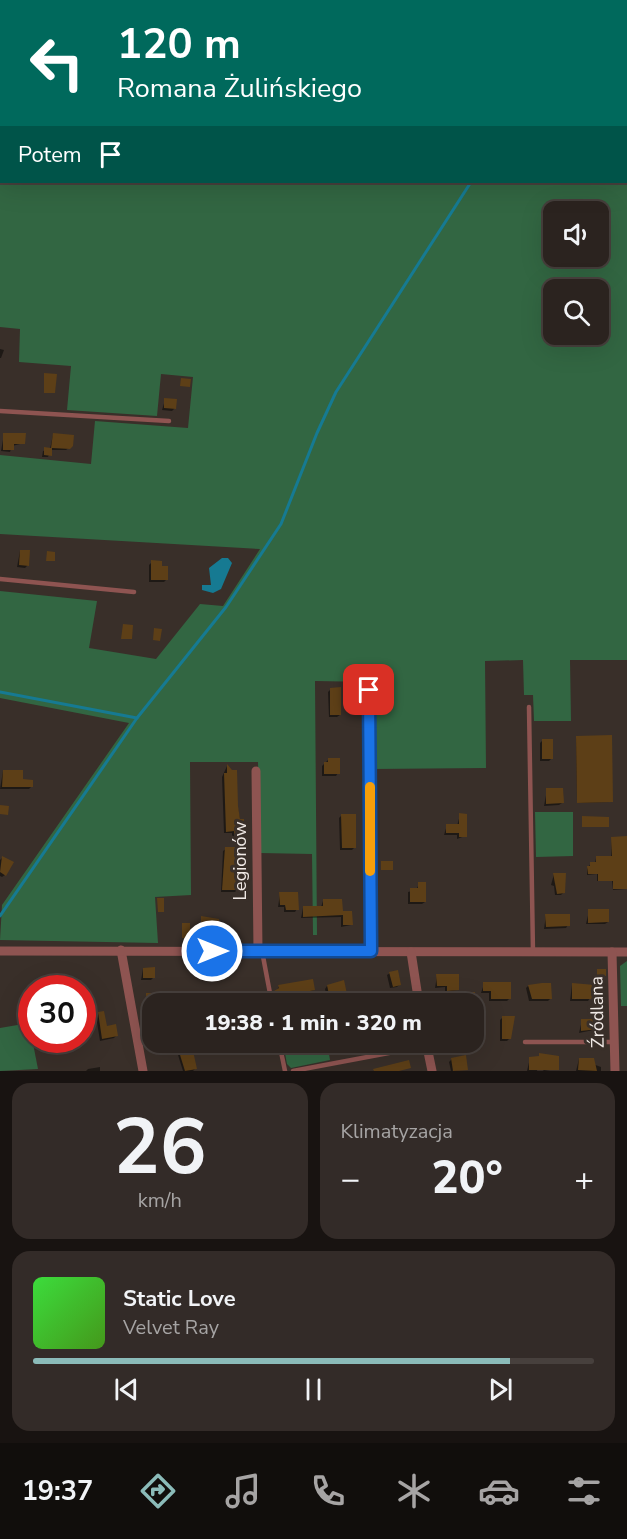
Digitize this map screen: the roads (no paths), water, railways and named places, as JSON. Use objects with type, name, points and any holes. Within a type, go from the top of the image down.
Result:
[{"type":"street","points":[[369,690],[371,951]]},
{"type":"street","name":"Legionów","points":[[256,771],[260,951]]},
{"type":"street","points":[[121,950],[143,1071]]},
{"type":"street","points":[[0,951],[627,952]]},
{"type":"street","points":[[411,952],[417,993]]},
{"type":"street","name":"Źródlana","points":[[612,952],[615,1071]]},
{"type":"street","points":[[429,1053],[432,1071]]},
{"type":"lane","points":[[0,411],[169,421]]},
{"type":"lane","points":[[0,579],[134,592]]},
{"type":"lane","points":[[529,707],[534,953]]},
{"type":"lane","points":[[260,951],[270,993]]},
{"type":"lane","points":[[525,1042],[614,1042]]},
{"type":"lane","points":[[281,1053],[285,1071]]},
{"type":"lane","points":[[293,1071],[382,1053]]},
{"type":"water","points":[[222,558],[228,558],[232,563],[221,589],[213,593],[202,590],[202,585],[211,585],[209,568]]},
{"type":"waterway","points":[[0,916],[137,718],[226,607],[281,524],[336,392],[470,183]]},
{"type":"waterway","points":[[0,692],[137,718]]}]
